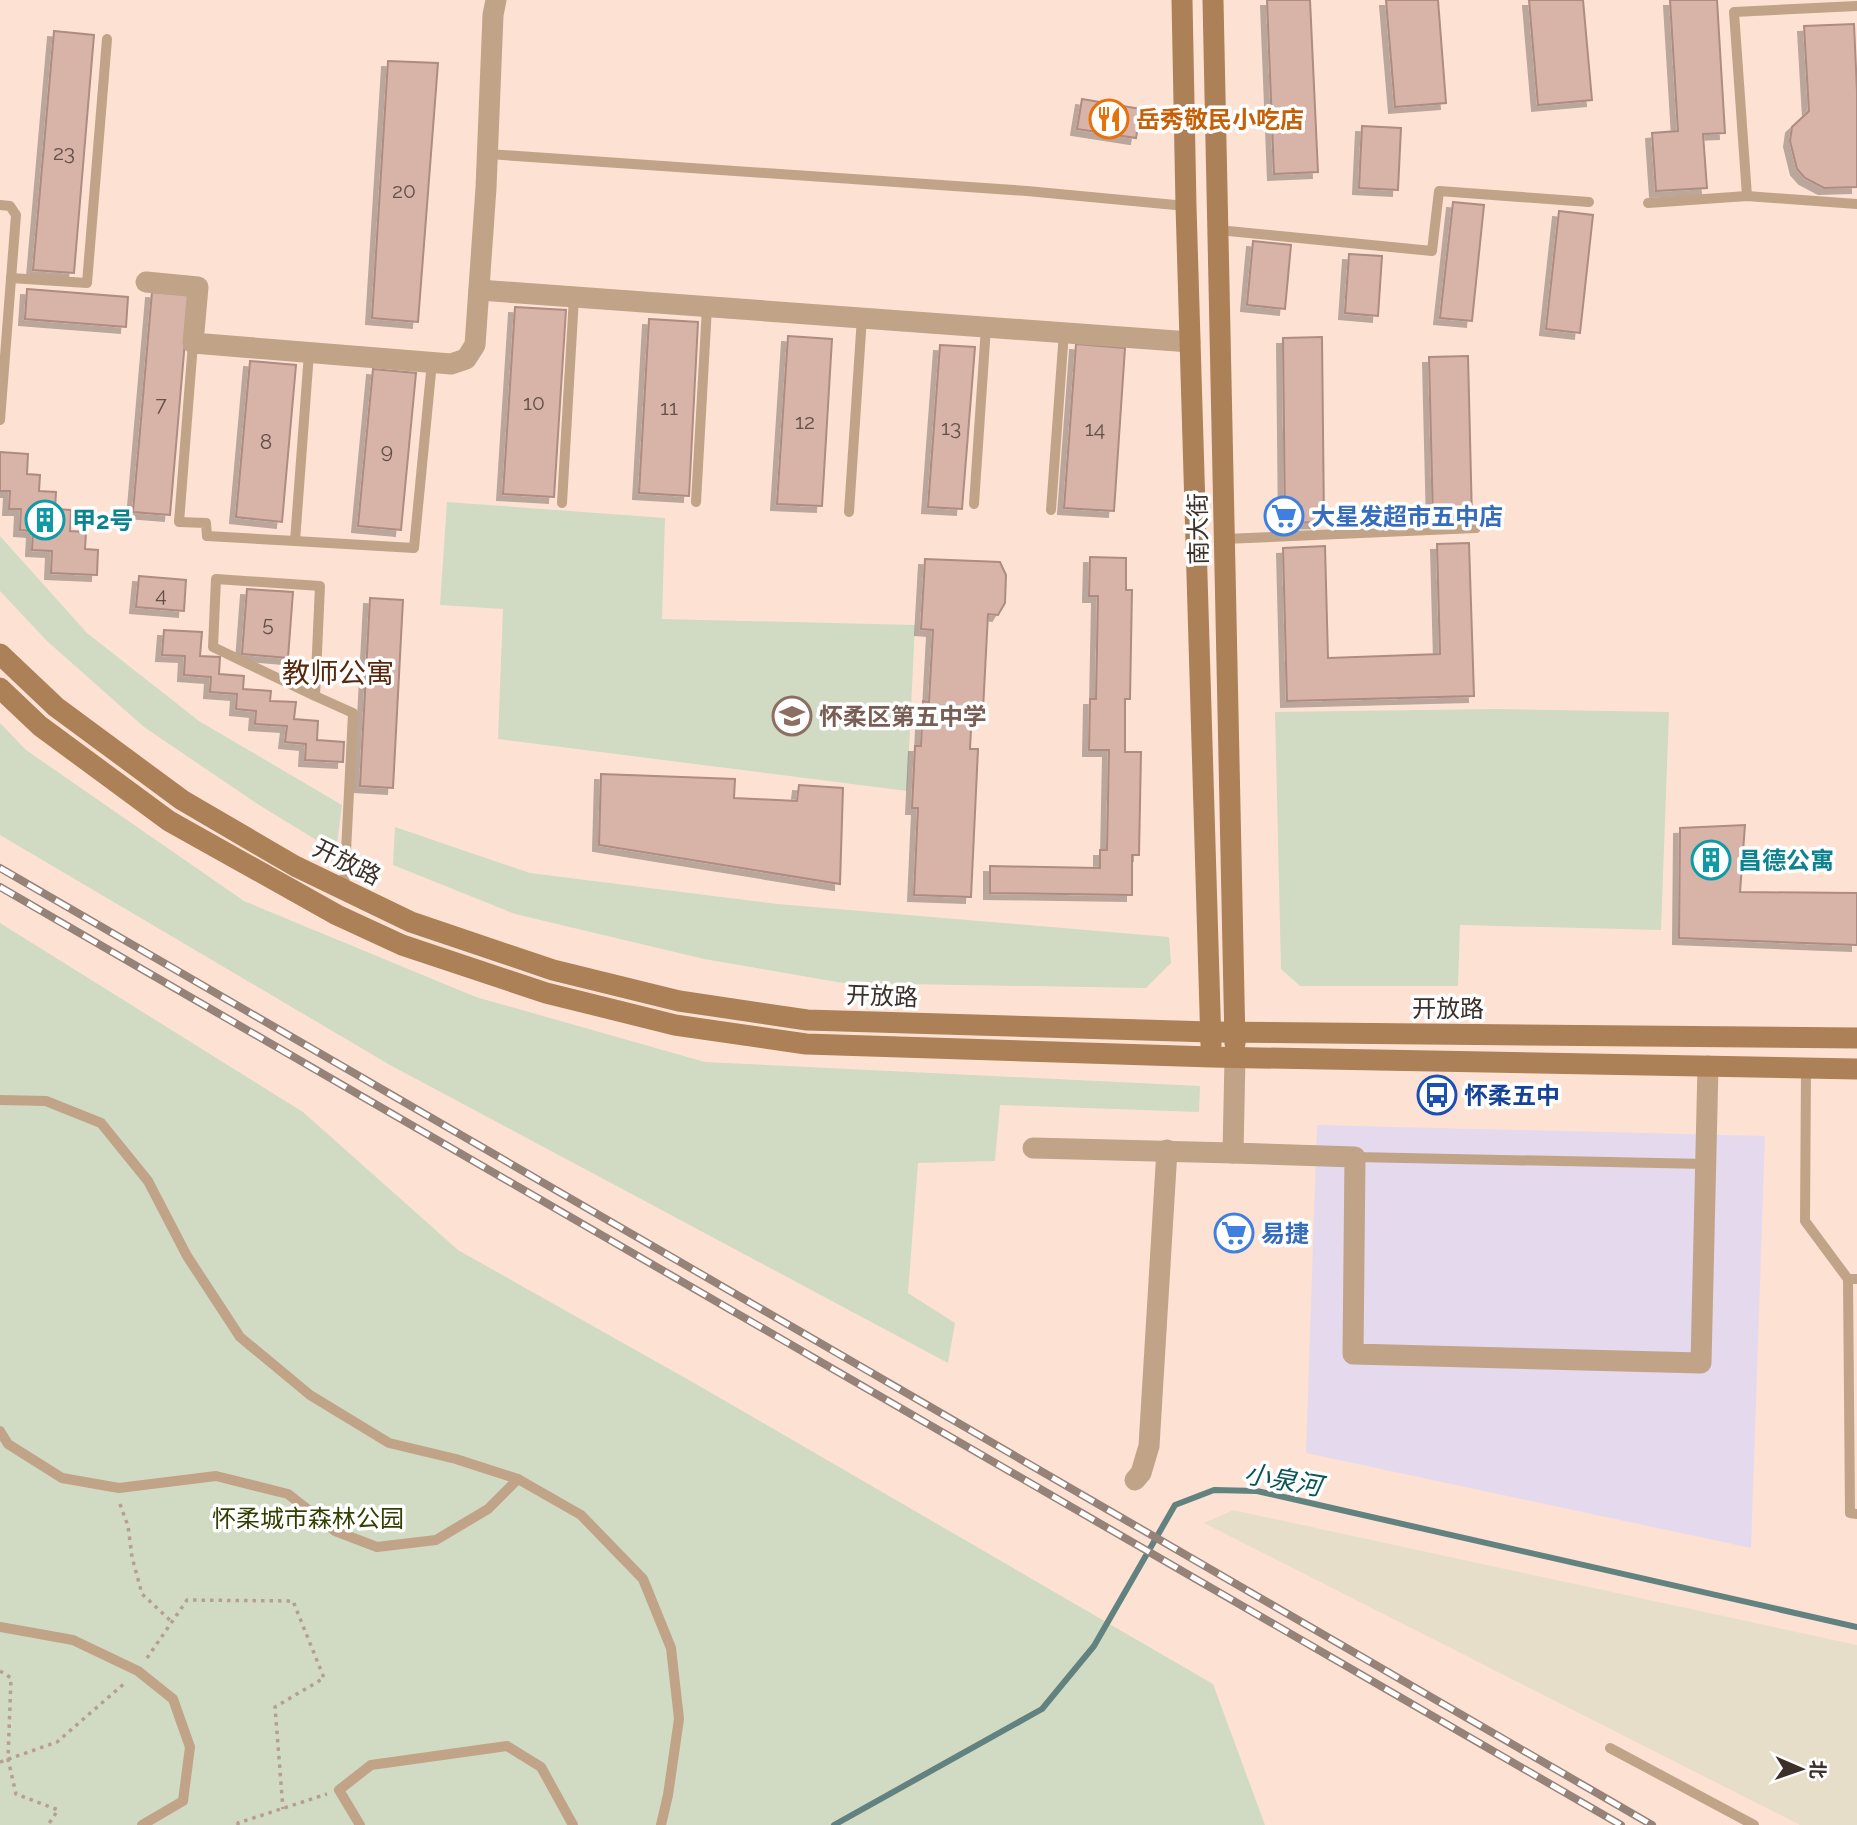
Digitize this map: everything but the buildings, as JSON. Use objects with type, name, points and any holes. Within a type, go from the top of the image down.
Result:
[{"type":"main road","name":"南大街","points":[[1182,0],[1211,1057]]},
{"type":"main road","name":"南大街","points":[[1213,0],[1235,1058]]},
{"type":"main road","name":"开放路","points":[[0,654],[56,707],[182,800],[295,866],[411,922],[527,961],[680,1001],[807,1020],[1235,1033],[1857,1038]]},
{"type":"main road","name":"开放路","points":[[0,688],[40,726],[169,821],[337,915],[402,946],[546,993],[675,1026],[806,1044],[1235,1058],[1857,1069]]},
{"type":"street","points":[[146,282],[198,287],[193,343],[432,362],[451,363],[466,359],[475,345],[496,0]]},
{"type":"street","points":[[479,290],[1190,342]]},
{"type":"street","points":[[1233,1153],[1235,1058]]},
{"type":"street","points":[[1033,1148],[1355,1157],[1353,1354],[1701,1363],[1708,1066]]},
{"type":"street","points":[[1135,1480],[1141,1473],[1149,1446],[1167,1150]]},
{"type":"lane","points":[[1747,196],[1734,12],[1857,6]]},
{"type":"lane","points":[[11,278],[87,283],[107,39]]},
{"type":"lane","points":[[488,154],[1027,191],[1186,206]]},
{"type":"lane","points":[[1218,230],[1432,251],[1439,191],[1589,202]]},
{"type":"lane","points":[[1648,203],[1747,196],[1857,204]]},
{"type":"lane","points":[[0,205],[9,206],[16,215],[0,420]]},
{"type":"lane","points":[[562,503],[574,297]]},
{"type":"lane","points":[[696,502],[708,307]]},
{"type":"lane","points":[[849,512],[862,317]]},
{"type":"lane","points":[[974,504],[986,327]]},
{"type":"lane","points":[[1051,510],[1064,332]]},
{"type":"lane","points":[[193,343],[179,522],[206,523],[207,536],[415,548],[432,362]]},
{"type":"lane","points":[[295,541],[309,353]]},
{"type":"lane","points":[[1225,539],[1476,528]]},
{"type":"lane","points":[[315,696],[320,586],[216,579],[213,647],[315,696],[353,713],[344,891]]},
{"type":"lane","points":[[1806,1068],[1805,1221],[1852,1279],[1850,1513],[1857,1514]]},
{"type":"lane","points":[[0,1100],[46,1101],[101,1123],[148,1181],[187,1256],[240,1337],[310,1395],[389,1443],[518,1479],[582,1516],[643,1579],[671,1648],[679,1719],[668,1795],[660,1825]]},
{"type":"lane","points":[[1355,1157],[1706,1164]]},
{"type":"lane","points":[[0,1431],[8,1444],[62,1478],[119,1488],[216,1476],[288,1494],[335,1531],[377,1547],[436,1540],[488,1509],[518,1479]]},
{"type":"lane","points":[[0,1627],[73,1640],[138,1671],[173,1699],[190,1747],[183,1801],[142,1825]]},
{"type":"lane","points":[[360,1825],[339,1790],[371,1765],[507,1746],[541,1767],[573,1825]]},
{"type":"lane","points":[[1610,1748],[1754,1825]]},
{"type":"path","points":[[110,1487],[128,1526],[132,1557],[142,1594],[172,1622]]},
{"type":"path","points":[[0,1762],[57,1742],[138,1671],[187,1600],[293,1601],[324,1678],[275,1707],[283,1809]]},
{"type":"path","points":[[0,1671],[11,1678],[8,1759],[16,1794],[58,1810],[48,1825]]},
{"type":"path","points":[[238,1825],[339,1790]]},
{"type":"shaded area","points":[[1317,1125],[1765,1136],[1751,1548],[1306,1453]]},
{"type":"shaded area","points":[[1233,1510],[1857,1645],[1857,1825],[1800,1825],[1204,1523]]},
{"type":"green space","points":[[447,502],[665,518],[662,619],[915,625],[907,791],[498,739],[503,609],[440,605]]},
{"type":"green space","points":[[0,536],[87,633],[199,721],[342,805],[336,852],[259,805],[144,727],[47,641],[0,591]]},
{"type":"green space","points":[[1497,709],[1669,712],[1661,930],[1460,925],[1458,986],[1300,986],[1281,969],[1275,712]]},
{"type":"green space","points":[[0,723],[26,750],[244,901],[476,997],[705,1062],[1200,1086],[1199,1112],[1000,1105],[995,1161],[918,1163],[908,1293],[955,1323],[948,1363],[390,1065],[0,835]]},
{"type":"green space","points":[[395,827],[530,873],[778,904],[1169,937],[1171,963],[1146,988],[843,983],[704,959],[515,914],[393,865]]},
{"type":"green space","name":"怀柔城市森林公园","points":[[0,923],[303,1112],[458,1250],[696,1384],[1213,1684],[1265,1825],[0,1825]]},
{"type":"waterway","name":"小泉河","points":[[834,1825],[1042,1709],[1094,1646],[1175,1505],[1214,1490],[1257,1491],[1857,1627]]},
{"type":"railway","points":[[0,868],[1652,1825]]},
{"type":"railway","points":[[0,887],[1621,1825]]},
{"type":"place","name":"岳秀敬民小吃店","points":[[1109,119]]},
{"type":"place","name":"大星发超市五中店","points":[[1284,516]]},
{"type":"place","name":"甲2号","points":[[45,520]]},
{"type":"place","name":"怀柔区第五中学","points":[[792,716]]},
{"type":"place","name":"昌德公寓","points":[[1711,860]]},
{"type":"place","name":"怀柔五中","points":[[1437,1095]]},
{"type":"place","name":"易捷","points":[[1234,1233]]},
{"type":"district","name":"教师公寓","points":[[338,673]]}]
